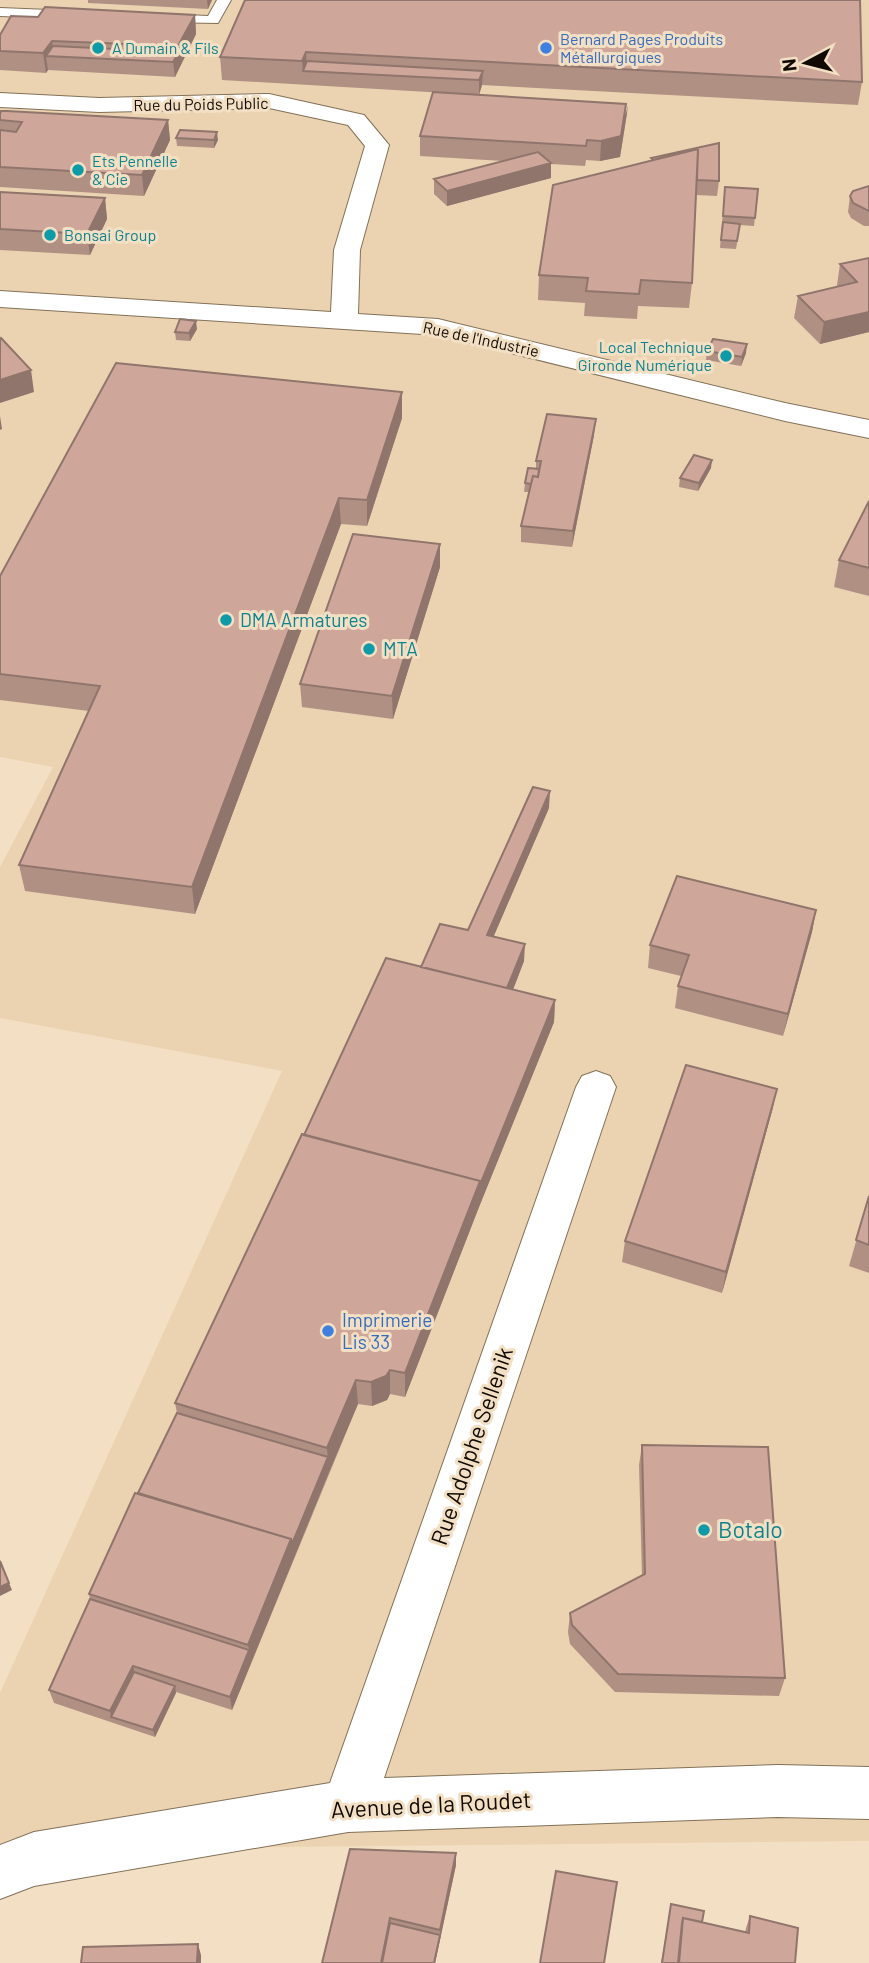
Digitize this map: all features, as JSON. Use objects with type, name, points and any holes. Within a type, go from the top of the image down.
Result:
[{"type":"street","name":"Rue du Poids Public","points":[[0,100],[99,105],[269,101],[356,120],[377,145],[362,205],[346,250],[344,321]]},
{"type":"street","name":"Rue de l'Industrie","points":[[0,299],[438,327],[785,412],[869,429]]},
{"type":"street","name":"Rue Adolphe Sellenik","points":[[348,1805],[596,1087]]},
{"type":"street","name":"Avenue de la Roudet","points":[[0,1872],[34,1860],[348,1805],[778,1791],[869,1793]]},
{"type":"lane","points":[[143,17],[213,20],[223,0]]},
{"type":"lane","points":[[0,12],[21,6],[88,15]]},
{"type":"shaded area","points":[[0,0],[869,0],[869,1841],[0,1850],[0,1693],[282,1071],[0,1018],[0,867],[53,767],[0,757]]},
{"type":"building","name":"Bernard Pages Produits Métallurgiques","points":[[245,0],[860,0],[862,82],[306,52],[302,61],[220,57]]},
{"type":"building","points":[[45,7],[195,15],[178,46],[52,41],[43,53],[0,51],[0,35],[11,16],[38,17]]},
{"type":"building","points":[[53,46],[179,52],[173,62],[46,56]]},
{"type":"building","points":[[307,61],[483,71],[479,80],[303,71]]},
{"type":"building","points":[[433,92],[626,104],[621,136],[601,141],[587,140],[586,146],[420,136]]},
{"type":"building","name":"Ets Pennelle & Cie","points":[[1,111],[168,120],[142,175],[0,167],[0,130],[16,132],[22,122],[0,120]]},
{"type":"building","points":[[180,130],[217,132],[214,140],[176,138]]},
{"type":"building","points":[[719,143],[719,181],[697,180],[698,149],[653,160],[651,158]]},
{"type":"building","points":[[698,149],[692,283],[641,280],[639,294],[586,291],[588,278],[539,275],[553,185]]},
{"type":"building","points":[[538,152],[551,163],[447,191],[434,179]]},
{"type":"building","points":[[869,186],[869,211],[853,203],[850,196],[853,191]]},
{"type":"building","points":[[725,187],[758,189],[755,218],[723,216]]},
{"type":"building","points":[[0,192],[105,198],[87,234],[0,229]]},
{"type":"building","points":[[723,222],[740,224],[737,241],[721,240]]},
{"type":"building","points":[[869,258],[869,312],[824,322],[798,296],[857,282],[840,264]]},
{"type":"building","points":[[180,319],[196,321],[189,333],[175,332]]},
{"type":"building","points":[[1,338],[31,370],[0,380]]},
{"type":"building","points":[[713,339],[747,344],[742,357],[707,351]]},
{"type":"building","points":[[116,363],[402,392],[367,500],[339,498],[192,887],[19,865],[100,686],[0,674],[0,576]]},
{"type":"building","points":[[547,414],[596,419],[573,531],[521,526],[533,476],[538,477],[541,461],[536,461]]},
{"type":"building","points":[[694,455],[712,460],[699,483],[680,478]]},
{"type":"building","points":[[528,468],[539,469],[538,477],[533,476],[531,484],[525,483]]},
{"type":"building","points":[[869,501],[869,568],[839,560]]},
{"type":"building","name":"MTA","points":[[353,534],[440,544],[392,696],[300,684]]},
{"type":"building","points":[[533,787],[550,791],[487,935],[525,944],[507,988],[421,967],[440,924],[468,930]]},
{"type":"building","points":[[677,876],[816,910],[788,1014],[678,986],[689,955],[650,945]]},
{"type":"building","points":[[386,958],[555,1000],[480,1185],[480,1181],[304,1135]]},
{"type":"building","points":[[686,1065],[777,1089],[726,1272],[625,1241]]},
{"type":"building","name":"Imprimerie Lis 33","points":[[302,1134],[480,1181],[405,1373],[390,1370],[386,1376],[371,1382],[356,1380],[327,1448],[175,1403]]},
{"type":"building","points":[[869,1196],[869,1245],[856,1240]]},
{"type":"building","points":[[177,1413],[328,1457],[292,1544],[291,1539],[138,1493]]},
{"type":"building","name":"Botalo","points":[[642,1445],[768,1447],[785,1678],[618,1674],[572,1625],[570,1613],[645,1574]]},
{"type":"building","points":[[135,1493],[291,1539],[248,1645],[89,1594]]},
{"type":"building","points":[[0,1561],[9,1583],[0,1587]]},
{"type":"building","points":[[90,1599],[249,1650],[230,1697],[133,1666],[110,1711],[49,1690]]},
{"type":"building","points":[[134,1672],[175,1686],[153,1730],[111,1717]]},
{"type":"building","points":[[350,1849],[456,1853],[440,1930],[390,1918],[381,1963],[322,1963]]},
{"type":"building","points":[[556,1871],[617,1882],[604,1963],[540,1963]]},
{"type":"building","points":[[671,1904],[704,1911],[702,1922],[683,1918],[678,1963],[662,1963]]},
{"type":"building","points":[[750,1916],[798,1928],[795,1963],[679,1963],[683,1918],[749,1933]]},
{"type":"building","points":[[390,1923],[440,1935],[434,1963],[382,1963]]},
{"type":"building","points":[[198,1944],[197,1963],[81,1963],[83,1947]]},
{"type":"place","name":"A Dumain & Fils","points":[[98,48]]},
{"type":"place","name":"Bernard Pages Produits Métallurgiques","points":[[546,48]]},
{"type":"place","name":"Ets Pennelle & Cie","points":[[78,170]]},
{"type":"place","name":"Bonsai Group","points":[[50,235]]},
{"type":"place","name":"Local Technique Gironde Numérique","points":[[726,356]]},
{"type":"place","name":"DMA Armatures","points":[[226,620]]},
{"type":"place","name":"MTA","points":[[369,649]]},
{"type":"place","name":"Imprimerie Lis 33","points":[[328,1331]]},
{"type":"place","name":"Botalo","points":[[704,1530]]}]
